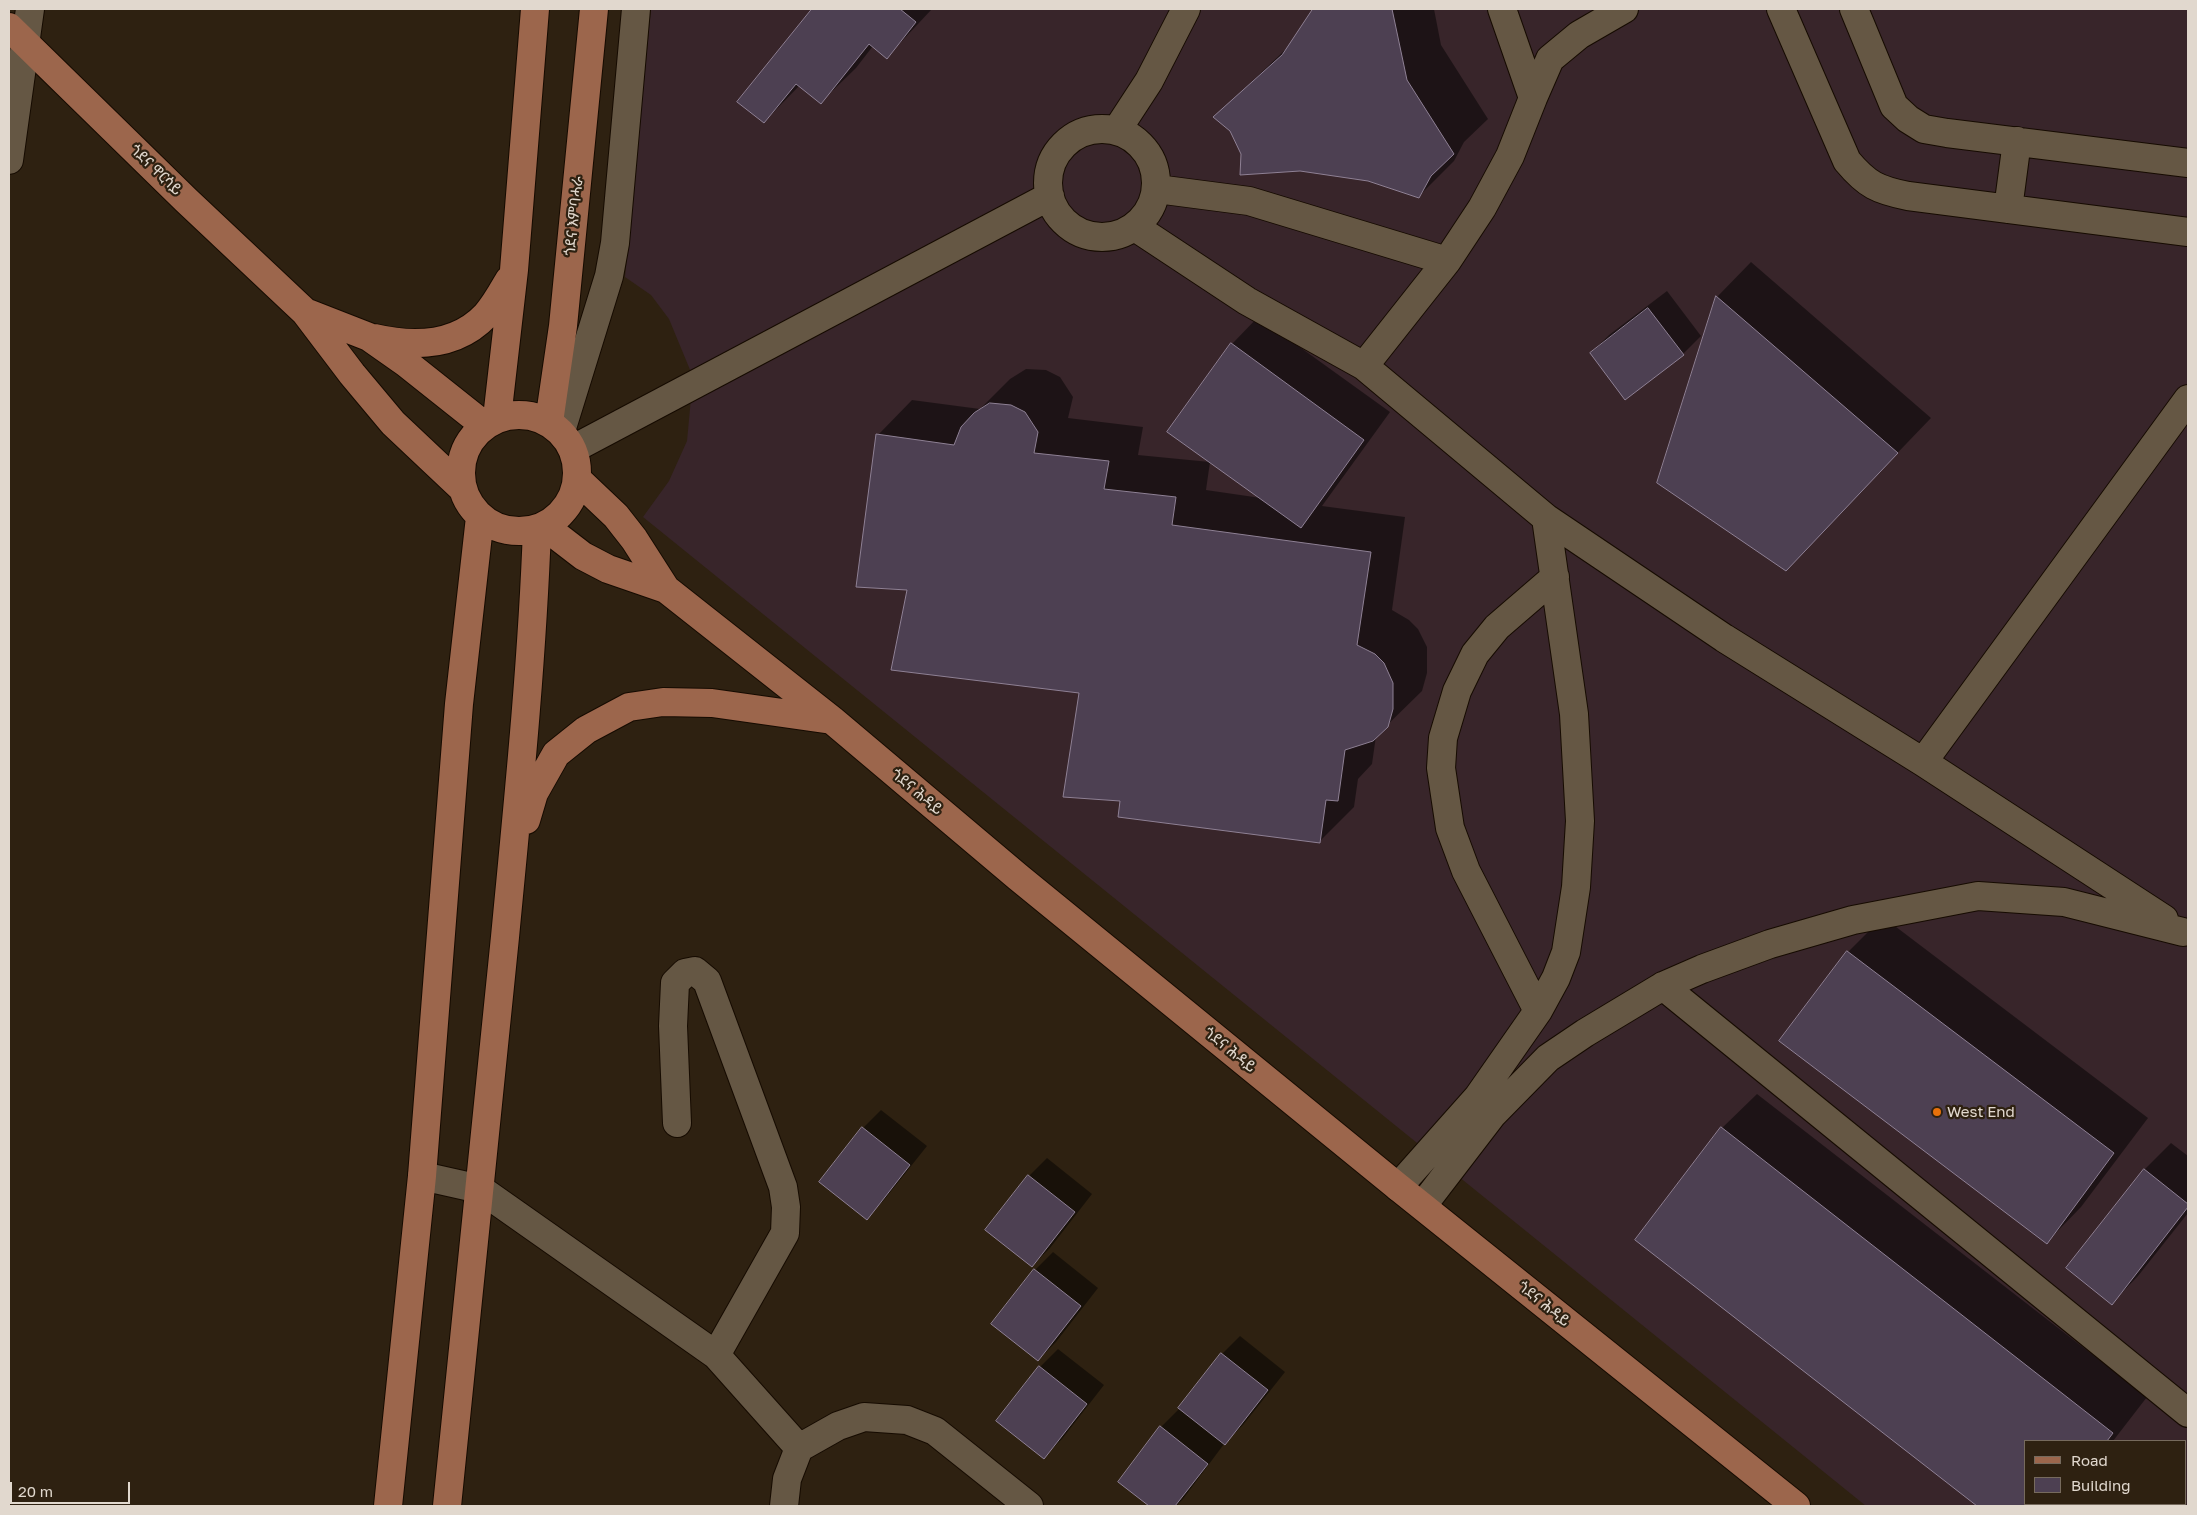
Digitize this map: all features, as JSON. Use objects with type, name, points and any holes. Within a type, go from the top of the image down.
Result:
[{"type":"main road","points":[[490,422],[514,270],[535,9]]},
{"type":"main road","name":"ጎደና እምባሓራ","points":[[561,434],[563,326],[594,9]]},
{"type":"main road","name":"ጎደና ዋርሳይ","points":[[17,36],[305,312]]},
{"type":"main road","points":[[305,312],[369,337],[391,342],[416,344],[440,342],[452,338],[485,316],[514,270]]},
{"type":"main road","points":[[305,312],[352,374],[393,423],[463,489]]},
{"type":"main road","points":[[369,337],[490,422]]},
{"type":"main road","points":[[514,414],[533,415],[561,434],[577,464],[577,479],[572,498],[560,514],[541,527],[522,532],[493,526],[480,517],[467,499],[463,489],[461,466],[468,443],[490,422],[514,414]]},
{"type":"main road","points":[[577,479],[616,516],[634,539],[666,589]]},
{"type":"main road","points":[[388,1506],[422,1176],[459,704],[480,517]]},
{"type":"main road","points":[[541,527],[583,556],[608,569],[666,589]]},
{"type":"main road","points":[[447,1506],[512,864],[541,527]]},
{"type":"main road","name":"ጎደና ሕዳይ","points":[[666,589],[832,720],[1018,877],[1398,1187],[1423,1205],[1651,1392],[1796,1506]]},
{"type":"main road","points":[[512,864],[534,793],[556,754],[586,730],[629,707],[663,702],[712,703],[832,720]]},
{"type":"street","points":[[9,160],[17,36],[30,9]]},
{"type":"street","points":[[561,434],[609,276],[615,243],[636,9]]},
{"type":"street","points":[[1117,130],[1149,81],[1186,9]]},
{"type":"street","points":[[1502,9],[1533,98]]},
{"type":"street","points":[[1364,366],[1447,261],[1482,208],[1510,156],[1550,58],[1579,36],[1624,9]]},
{"type":"street","points":[[1781,9],[1846,161],[1862,179],[1884,191],[2188,232]]},
{"type":"street","points":[[1854,9],[1894,106],[1908,119],[1924,128],[1947,133],[2188,163]]},
{"type":"street","points":[[1101,128],[1117,130],[1139,142],[1154,164],[1157,189],[1153,203],[1146,216],[1135,227],[1120,235],[1102,238],[1084,235],[1069,226],[1056,213],[1050,196],[1048,180],[1051,164],[1071,138],[1085,131],[1101,128]]},
{"type":"street","points":[[2008,209],[2017,142]]},
{"type":"street","points":[[1157,189],[1249,201],[1447,261]]},
{"type":"street","points":[[561,434],[1050,196]]},
{"type":"street","points":[[1135,227],[1247,301],[1364,366],[1546,518],[1724,638],[1923,762],[2186,934]]},
{"type":"street","points":[[1923,762],[2188,399]]},
{"type":"street","points":[[1398,1187],[1478,1097],[1538,1011],[1556,978],[1566,952],[1576,887],[1580,821],[1574,714],[1546,518]]},
{"type":"street","points":[[1538,1011],[1466,871],[1450,828],[1441,768],[1443,738],[1457,691],[1475,654],[1497,627],[1555,577]]},
{"type":"street","points":[[1423,1205],[1492,1115],[1548,1058],[1585,1033],[1663,986],[1702,969],[1770,944],[1852,920],[1978,896],[2064,902],[2186,934]]},
{"type":"street","points":[[677,1123],[673,1026],[675,983],[685,973],[696,971],[707,981],[782,1188],[786,1207],[785,1233],[716,1356]]},
{"type":"street","points":[[1663,986],[2188,1413]]},
{"type":"street","points":[[422,1176],[480,1189],[716,1356],[799,1448]]},
{"type":"street","points":[[784,1506],[787,1479],[799,1448],[838,1426],[864,1417],[907,1420],[936,1431],[1029,1506]]},
{"type":"shaded area","points":[[651,9],[2188,9],[2188,1506],[1866,1506],[643,517],[669,481],[687,441],[693,377],[669,319],[651,295],[625,277]]},
{"type":"building","points":[[812,9],[900,9],[916,22],[887,59],[869,44],[821,104],[796,84],[764,123],[737,102]]},
{"type":"building","points":[[1313,9],[1392,9],[1407,80],[1454,154],[1431,176],[1419,198],[1368,181],[1300,171],[1240,175],[1241,154],[1230,131],[1213,117],[1282,55]]},
{"type":"building","points":[[1716,296],[1898,453],[1786,571],[1657,483]]},
{"type":"building","points":[[1648,308],[1684,355],[1625,400],[1590,353]]},
{"type":"building","points":[[1231,343],[1364,440],[1301,528],[1167,432]]},
{"type":"building","points":[[990,403],[1011,405],[1025,412],[1038,432],[1034,453],[1109,461],[1104,489],[1176,497],[1172,525],[1371,552],[1357,645],[1375,654],[1384,663],[1393,683],[1393,709],[1388,727],[1373,741],[1345,750],[1338,801],[1326,800],[1320,843],[1118,817],[1120,801],[1063,797],[1079,693],[891,670],[907,590],[856,587],[876,434],[954,445],[961,427],[974,413]]},
{"type":"building","points":[[1847,951],[2114,1153],[2047,1244],[1779,1041]]},
{"type":"building","points":[[862,1127],[910,1165],[867,1220],[819,1182]]},
{"type":"building","points":[[1721,1127],[2113,1433],[2108,1440],[2024,1440],[2024,1505],[2056,1506],[1977,1506],[1635,1240]]},
{"type":"building","points":[[2144,1169],[2188,1204],[2188,1207],[2112,1305],[2066,1268]]},
{"type":"building","points":[[1028,1175],[1075,1212],[1032,1267],[985,1230]]},
{"type":"building","points":[[1034,1269],[1081,1306],[1038,1361],[991,1324]]},
{"type":"building","points":[[1221,1353],[1268,1390],[1225,1445],[1178,1408]]},
{"type":"building","points":[[1039,1366],[1087,1404],[1044,1459],[996,1421]]},
{"type":"building","points":[[1160,1426],[1208,1464],[1175,1506],[1149,1506],[1118,1482]]},
{"type":"place","name":"West End","points":[[1937,1112]]}]
